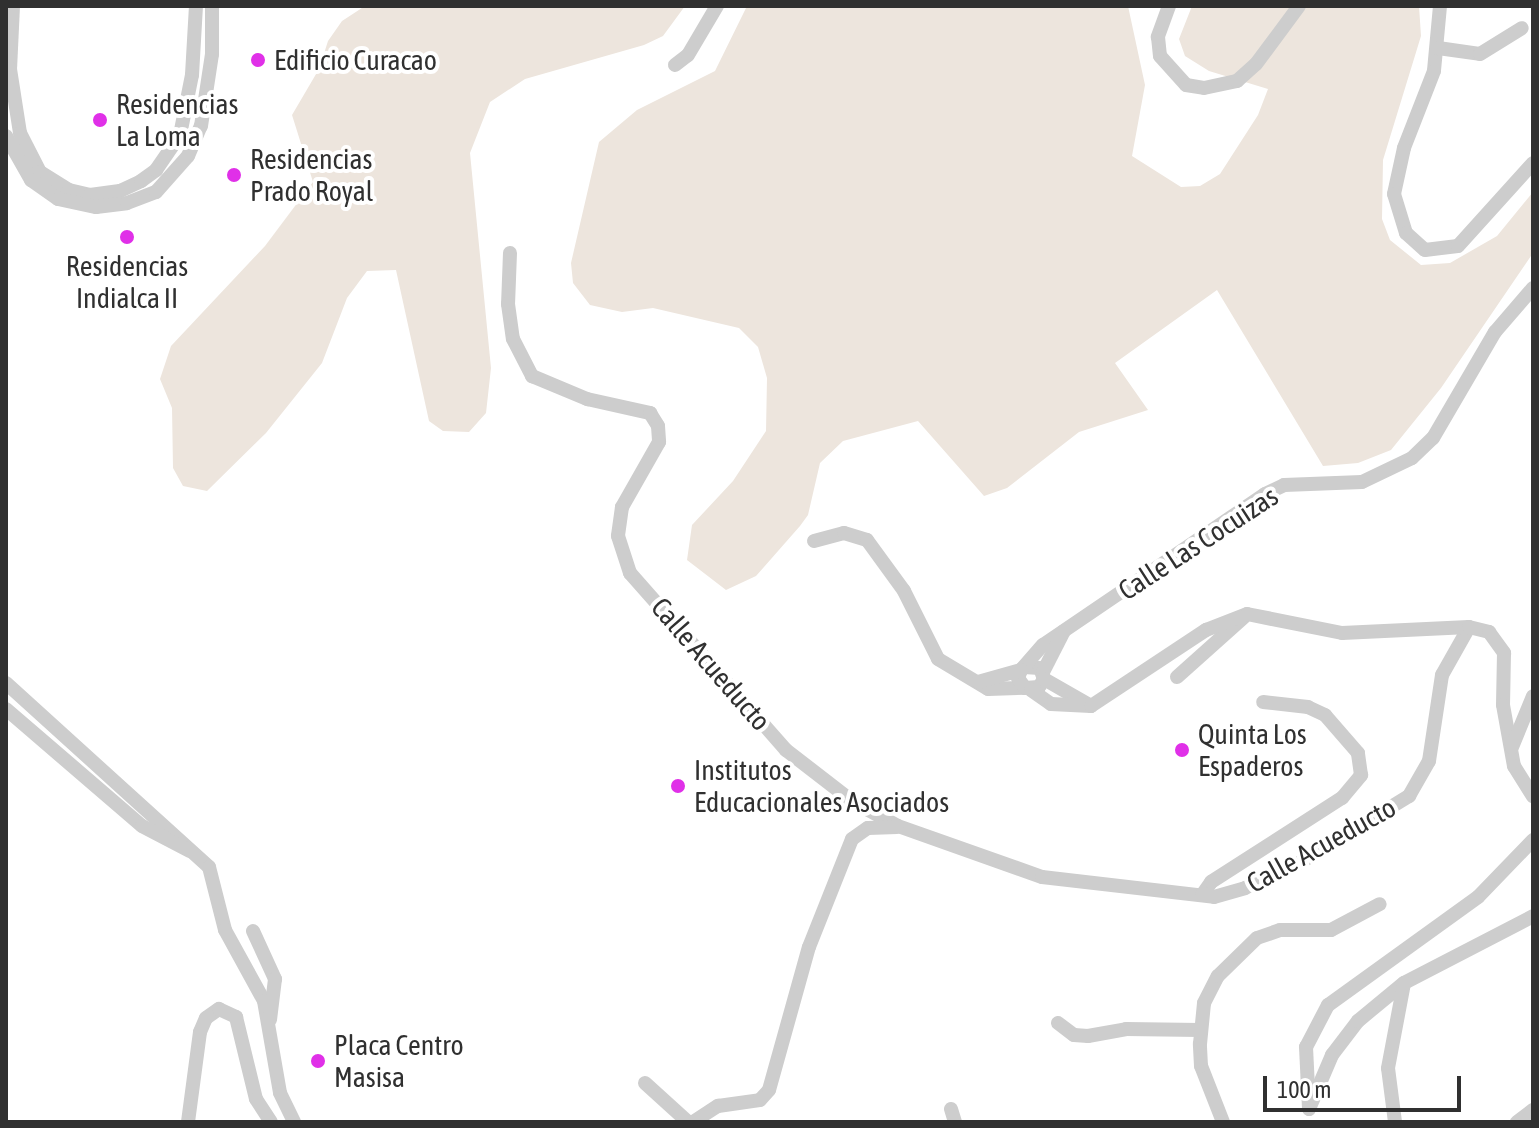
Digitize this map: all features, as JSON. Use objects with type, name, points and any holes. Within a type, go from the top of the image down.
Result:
[{"type":"street","points":[[13,6],[10,69],[20,133],[40,172],[69,190],[90,195],[120,191],[141,181],[156,170],[180,135],[192,75],[196,6]]},
{"type":"street","points":[[6,136],[31,180],[58,199],[96,207],[127,203],[156,192],[188,156],[201,126],[212,54],[212,6]]},
{"type":"street","points":[[675,65],[688,55],[717,6]]},
{"type":"street","points":[[1169,6],[1158,37],[1160,56],[1186,85],[1204,88],[1221,87],[1247,73],[1299,6]]},
{"type":"street","points":[[1440,6],[1438,48],[1394,194],[1406,233],[1425,250],[1458,246],[1533,163]]},
{"type":"street","points":[[1438,48],[1480,54],[1522,28]]},
{"type":"street","name":"Calle Acueducto","points":[[510,253],[508,304],[513,339],[532,376],[587,399],[650,413],[658,426],[659,442],[622,507],[618,536],[630,573],[786,750],[852,801],[898,826],[1042,877],[1202,895],[1227,894],[1275,875],[1401,803],[1429,761],[1442,675],[1469,627]]},
{"type":"street","name":"Calle Las Cocuizas","points":[[1022,668],[1064,630],[1246,505],[1284,485],[1355,483],[1412,458],[1433,438],[1495,332],[1533,288]]},
{"type":"street","points":[[814,541],[844,533],[867,540],[904,591],[931,651],[978,682],[995,691],[1028,689],[1043,676]]},
{"type":"street","points":[[1022,668],[1019,682],[1051,704],[1091,706],[1206,630],[1247,614],[1342,633],[1469,627],[1489,632],[1504,653],[1503,705],[1514,766],[1533,797]]},
{"type":"street","points":[[1177,677],[1247,614]]},
{"type":"street","name":"Calle Las Cocuizas","points":[[1043,676],[1064,630]]},
{"type":"street","points":[[978,682],[1037,665],[1043,676],[1091,706]]},
{"type":"street","points":[[6,683],[198,854],[215,878],[222,922],[257,981],[270,1021],[280,1093],[294,1122]]},
{"type":"street","points":[[1512,747],[1533,696]]},
{"type":"street","points":[[1202,895],[1211,882],[1342,798],[1361,775],[1358,753],[1325,715],[1308,707],[1263,702]]},
{"type":"street","points":[[6,709],[142,826],[198,854]]},
{"type":"street","points":[[645,1083],[690,1122],[718,1106],[760,1100],[769,1090],[809,947],[852,839],[868,828],[898,826]]},
{"type":"street","points":[[1310,1116],[1306,1047],[1328,1005],[1443,926],[1533,840]]},
{"type":"street","points":[[1223,1122],[1201,1066],[1200,1030],[1210,989],[1257,938],[1280,930],[1331,930],[1380,904]]},
{"type":"street","points":[[1310,1116],[1343,1035],[1404,983],[1533,916]]},
{"type":"street","points":[[253,931],[275,979],[270,1021]]},
{"type":"street","points":[[1395,1122],[1388,1068],[1404,983]]},
{"type":"street","points":[[188,1122],[200,1032],[206,1018],[219,1009],[236,1017],[256,1099],[271,1122]]},
{"type":"street","points":[[1058,1023],[1074,1035],[1088,1036],[1126,1029],[1200,1030]]},
{"type":"street","points":[[1517,1122],[1533,1110]]},
{"type":"shaded area","points":[[365,6],[685,6],[663,36],[644,45],[525,79],[490,102],[470,153],[491,368],[486,413],[469,432],[443,431],[429,421],[396,270],[367,271],[347,298],[322,363],[266,433],[207,491],[183,486],[173,468],[172,408],[160,379],[171,346],[265,246],[313,182],[292,115],[319,69],[328,41],[342,21]]},
{"type":"shaded area","points":[[747,6],[1128,6],[1145,85],[1132,156],[1181,187],[1200,186],[1220,174],[1258,115],[1268,89],[1209,71],[1185,56],[1179,39],[1192,6],[1419,6],[1421,36],[1383,160],[1382,219],[1390,240],[1421,265],[1450,263],[1497,236],[1533,192],[1533,253],[1441,388],[1391,450],[1358,463],[1323,466],[1217,290],[1115,363],[1148,410],[1079,432],[1007,488],[984,496],[918,421],[843,441],[820,463],[808,515],[800,526],[756,576],[726,590],[687,560],[692,525],[733,481],[766,431],[767,378],[758,347],[739,328],[653,308],[622,312],[590,305],[573,283],[571,263],[599,142],[637,110],[715,71]]},
{"type":"place","name":"Edificio Curacao","points":[[258,60]]},
{"type":"place","name":"Residencias La Loma","points":[[100,120]]},
{"type":"place","name":"Residencias Prado Royal","points":[[234,175]]},
{"type":"place","name":"Residencias Indialca II","points":[[127,237]]},
{"type":"place","name":"Quinta Los Espaderos","points":[[1182,750]]},
{"type":"place","name":"Institutos Educacionales Asociados","points":[[678,786]]},
{"type":"place","name":"Placa Centro Masisa","points":[[318,1061]]}]
